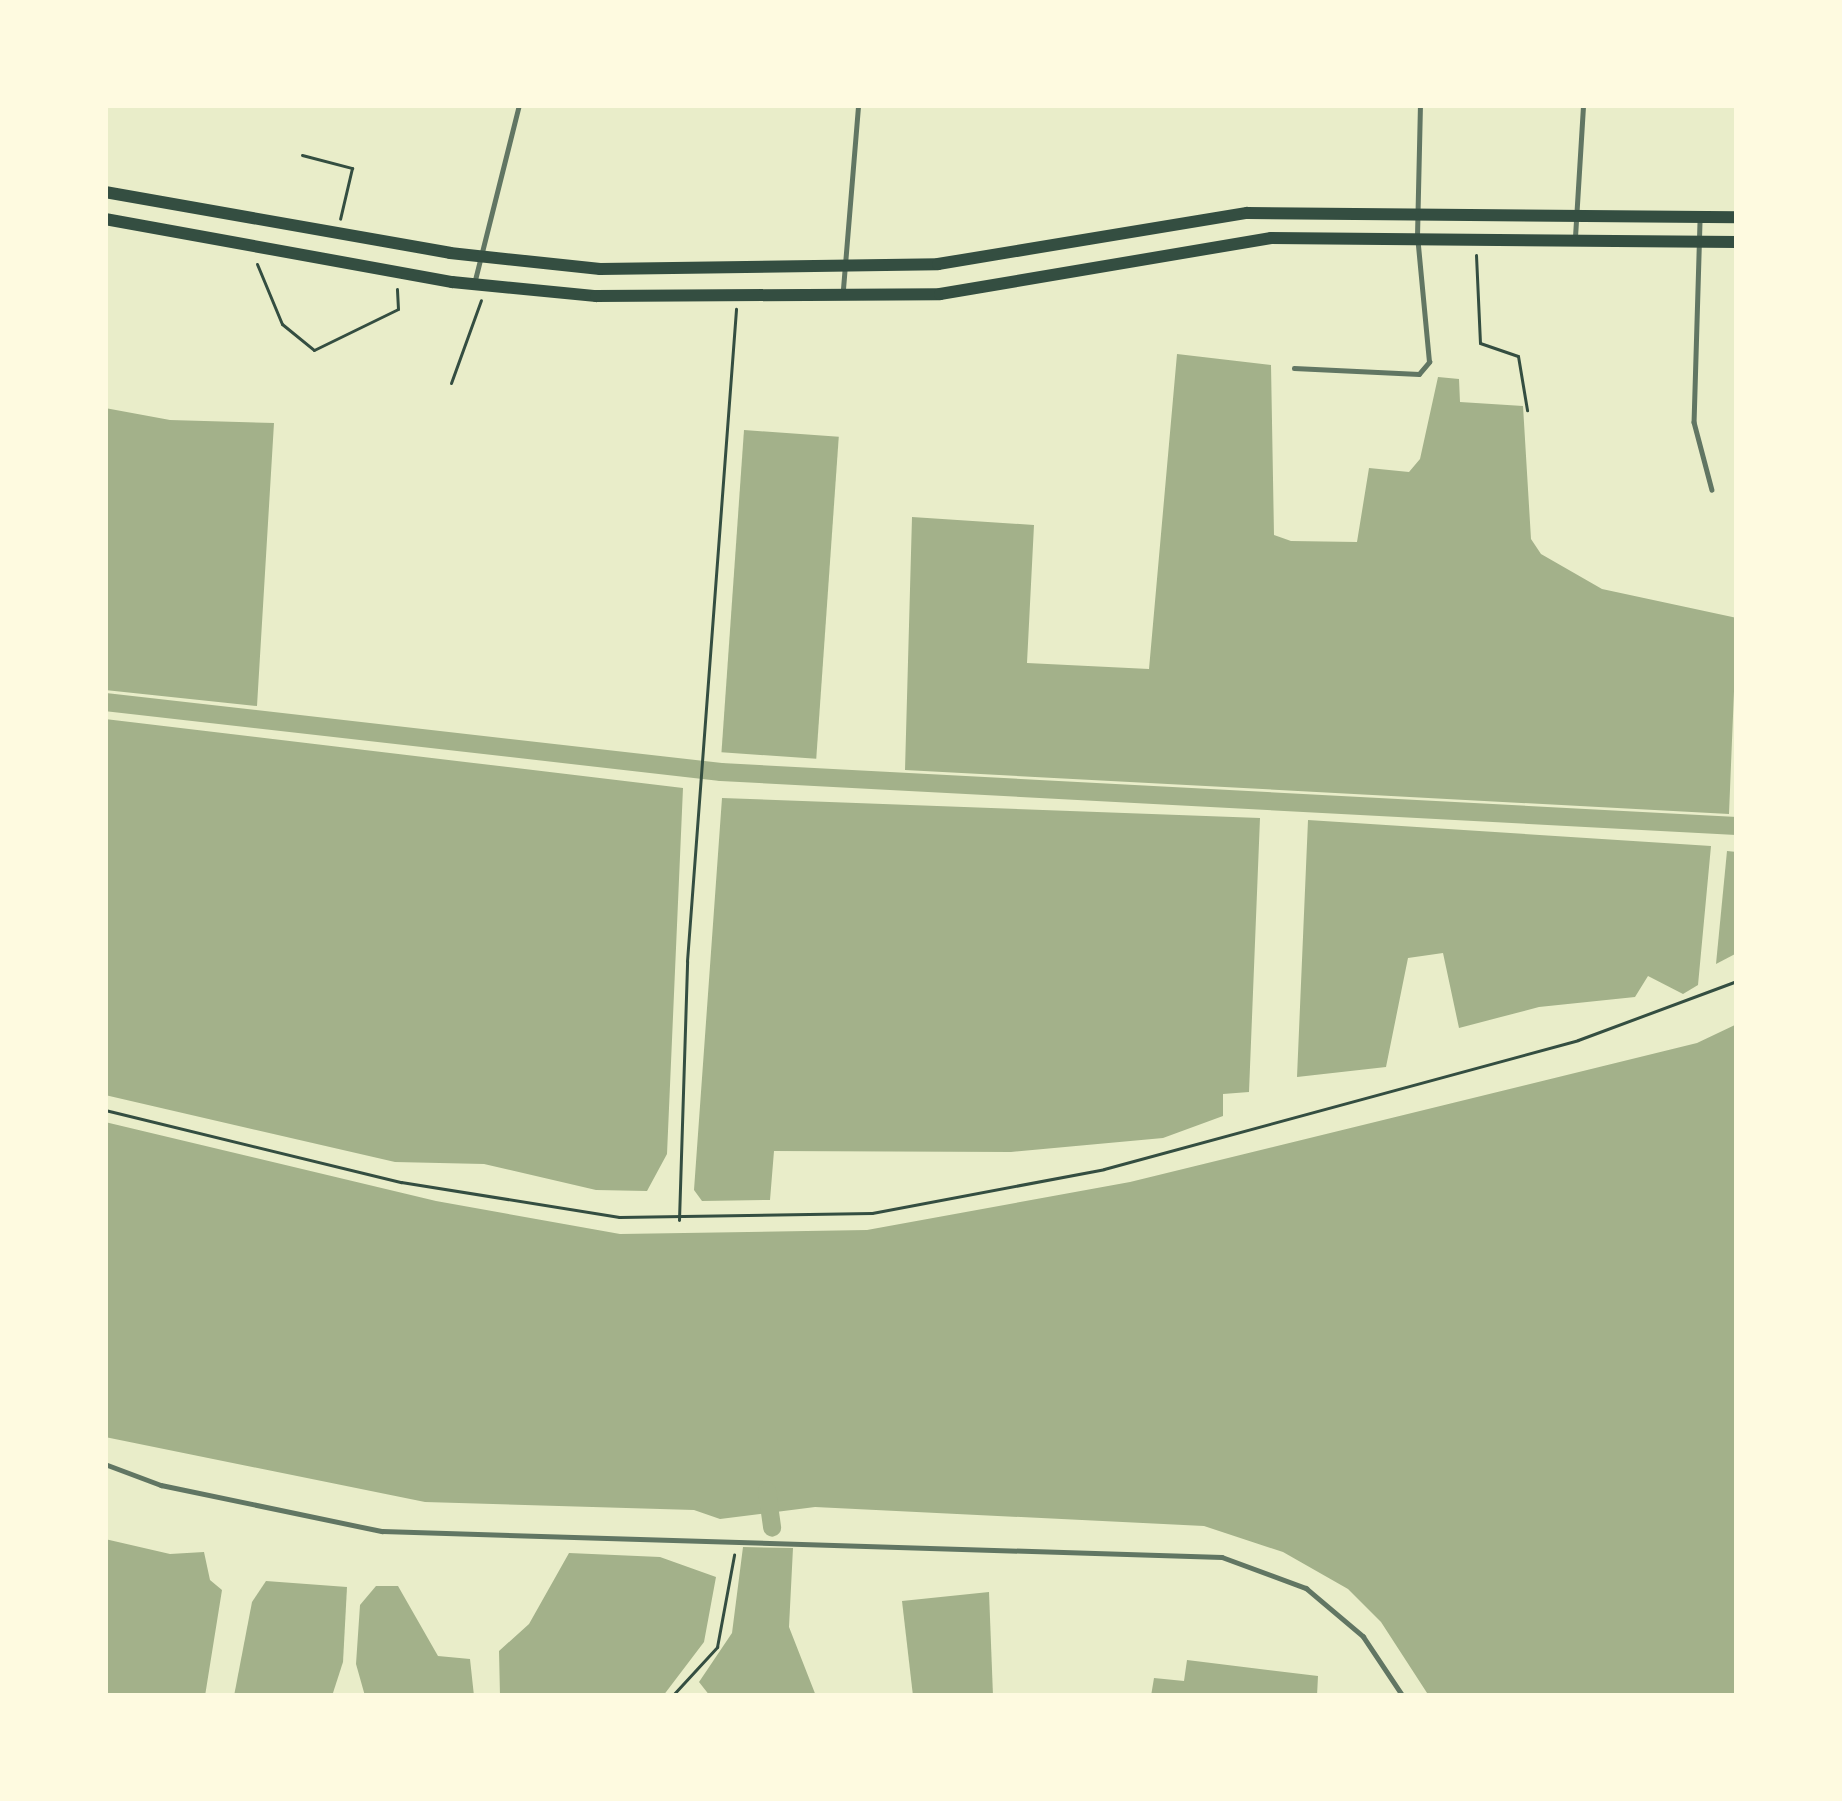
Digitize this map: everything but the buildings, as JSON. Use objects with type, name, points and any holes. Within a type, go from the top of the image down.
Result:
[{"type":"main road","points":[[105,192],[480,256],[600,268],[844,271],[1019,255],[1247,213],[1577,212],[1737,217]]},
{"type":"main road","points":[[161,229],[167,202]]},
{"type":"main road","points":[[105,219],[479,286],[596,296],[843,295],[1014,285],[1271,238],[1475,236],[1737,242]]},
{"type":"lane","points":[[479,286],[480,256],[519,105]]},
{"type":"lane","points":[[843,295],[858,105]]},
{"type":"lane","points":[[1294,368],[1419,374],[1429,362],[1417,236],[1420,105]]},
{"type":"lane","points":[[1575,237],[1582,105]]},
{"type":"lane","points":[[1700,216],[1694,422],[1712,490]]},
{"type":"lane","points":[[105,1464],[161,1485],[382,1531],[1222,1557],[1306,1588],[1364,1636],[1403,1696]]},
{"type":"path","points":[[302,155],[352,168],[337,232]]},
{"type":"path","points":[[1475,236],[1480,343],[1518,356],[1527,410]]},
{"type":"path","points":[[249,245],[282,324],[314,350],[404,304],[390,271]]},
{"type":"path","points":[[451,383],[479,286]]},
{"type":"path","points":[[679,1220],[701,783],[737,295]]},
{"type":"path","points":[[105,1110],[401,1182],[679,1220],[872,1213],[1104,1169],[1578,1040],[1737,981]]},
{"type":"path","points":[[672,1696],[717,1647],[736,1542]]},
{"type":"shaded area","points":[[1177,354],[1271,365],[1274,535],[1291,541],[1357,542],[1369,468],[1409,472],[1420,459],[1438,377],[1459,379],[1460,402],[1523,406],[1531,539],[1541,554],[1602,589],[1737,618],[1729,814],[905,770],[912,517],[1034,525],[1027,663],[1149,669]]},
{"type":"shaded area","points":[[105,408],[170,420],[274,423],[257,706],[105,690]]},
{"type":"shaded area","points":[[744,430],[839,437],[816,759],[721,752]]},
{"type":"shaded area","points":[[105,719],[683,788],[667,1154],[647,1191],[596,1190],[484,1164],[395,1162],[105,1095]]},
{"type":"shaded area","points":[[722,798],[1260,818],[1249,1092],[1223,1094],[1223,1116],[1163,1138],[1011,1152],[774,1151],[770,1200],[702,1201],[694,1190]]},
{"type":"shaded area","points":[[1308,820],[1711,846],[1698,985],[1683,994],[1648,976],[1635,997],[1539,1007],[1459,1028],[1443,953],[1408,958],[1386,1067],[1297,1077]]},
{"type":"shaded area","points":[[1727,851],[1737,852],[1737,953],[1716,964]]},
{"type":"shaded area","points":[[1737,1024],[1737,1696],[1429,1696],[1381,1622],[1348,1589],[1283,1552],[1204,1526],[815,1507],[720,1519],[694,1510],[425,1502],[105,1437],[105,1122],[436,1201],[620,1234],[867,1230],[1130,1182],[1697,1043]]},
{"type":"shaded area","points":[[105,1539],[170,1554],[204,1552],[210,1580],[222,1590],[205,1696],[105,1696]]},
{"type":"shaded area","points":[[743,1547],[793,1548],[789,1627],[816,1696],[710,1696],[699,1682],[732,1633]]},
{"type":"shaded area","points":[[569,1553],[660,1557],[716,1577],[704,1642],[663,1696],[500,1696],[499,1651],[529,1624]]},
{"type":"shaded area","points":[[266,1581],[347,1587],[343,1662],[332,1696],[234,1696],[252,1602]]},
{"type":"shaded area","points":[[376,1586],[398,1586],[438,1656],[470,1659],[474,1696],[365,1696],[356,1664],[360,1605]]},
{"type":"shaded area","points":[[989,1592],[993,1696],[913,1696],[902,1601]]},
{"type":"shaded area","points":[[1187,1660],[1318,1676],[1317,1696],[1151,1696],[1154,1678],[1184,1681]]},
{"type":"waterway","points":[[105,702],[721,772],[1737,826]]},
{"type":"waterway","points":[[767,1491],[772,1528]]}]
